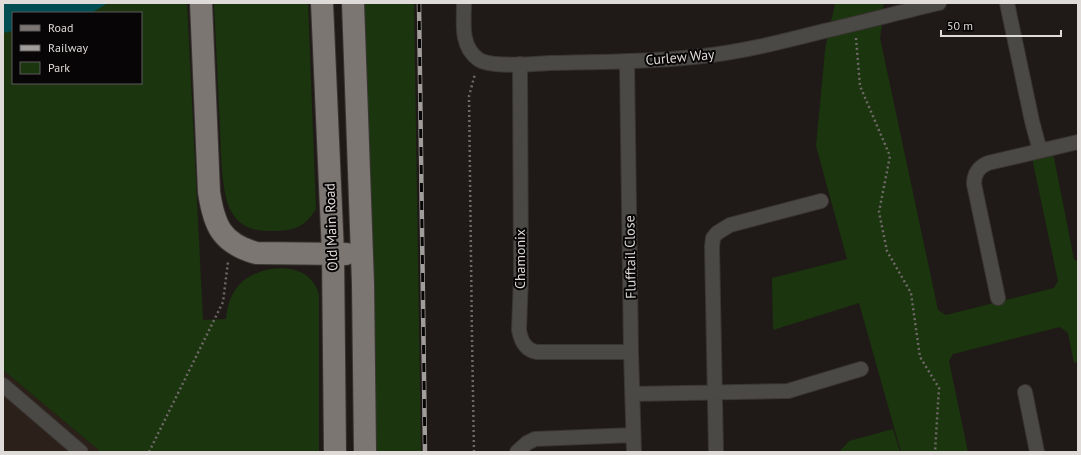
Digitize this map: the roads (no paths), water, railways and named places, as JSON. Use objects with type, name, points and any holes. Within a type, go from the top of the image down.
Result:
[{"type":"main road","points":[[201,3],[209,192],[215,222],[223,234],[231,242],[243,249],[256,252],[363,254]]},
{"type":"main road","name":"Old Main Road","points":[[322,3],[332,254],[335,452]]},
{"type":"main road","points":[[353,3],[363,254],[365,452]]},
{"type":"street","name":"Curlew Way","points":[[464,3],[465,41],[469,50],[479,60],[485,63],[520,64],[626,62],[695,57],[768,45],[939,3]]},
{"type":"street","points":[[1007,3],[1032,121],[1040,151]]},
{"type":"street","name":"Flufftail Close","points":[[626,62],[634,452]]},
{"type":"street","name":"Chamonix","points":[[520,64],[520,337],[526,347],[537,352],[631,352]]},
{"type":"street","points":[[998,298],[974,184],[976,173],[981,166],[988,163],[1078,142]]},
{"type":"street","points":[[716,452],[713,238],[717,233],[730,225],[821,201]]},
{"type":"street","points":[[632,394],[788,391],[860,369]]},
{"type":"street","points":[[3,385],[82,452]]},
{"type":"street","points":[[1025,392],[1037,452]]},
{"type":"street","points":[[517,452],[527,443],[535,439],[633,435]]},
{"type":"water","points":[[3,3],[108,3],[93,12],[12,12],[12,31],[3,33]]},
{"type":"railway","points":[[419,3],[425,452]]}]
